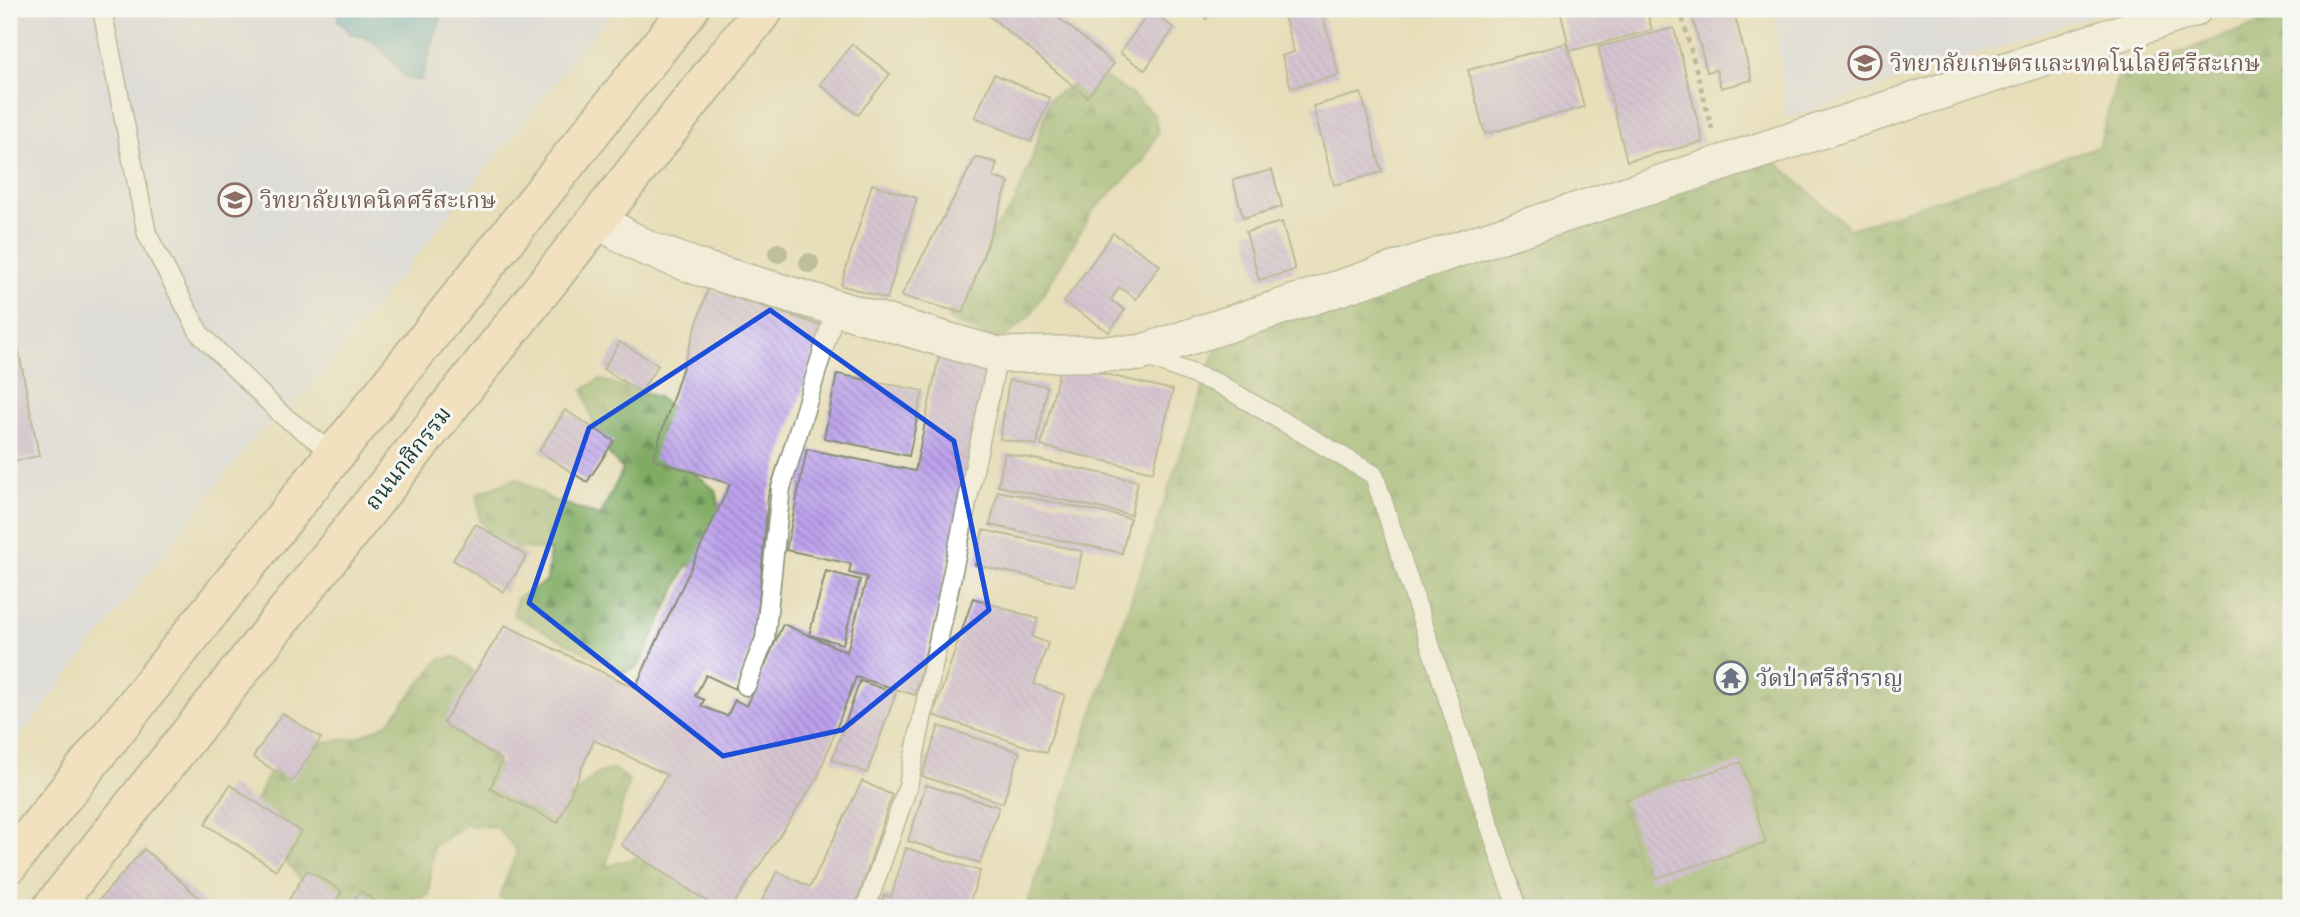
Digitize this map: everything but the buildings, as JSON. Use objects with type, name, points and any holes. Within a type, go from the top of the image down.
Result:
[{"type":"main road","points":[[9,864],[689,9]]},
{"type":"main road","name":"ถนนกสิกรรม","points":[[52,908],[597,220],[753,13]]},
{"type":"street","points":[[597,220],[646,248],[703,270],[998,355],[1140,353],[2193,9]]},
{"type":"lane","points":[[102,9],[147,233],[200,334],[282,415],[335,454]]},
{"type":"lane","points":[[746,686],[765,639],[781,488],[836,308]]},
{"type":"lane","points":[[1140,353],[1219,384],[1374,475],[1517,908]]},
{"type":"lane","points":[[866,908],[908,786],[998,355]]},
{"type":"path","points":[[1680,9],[1721,164]]},
{"type":"highlighted area","points":[[770,310],[954,441],[989,610],[842,730],[723,756],[529,603],[589,428]]},
{"type":"shaded area","name":"วิทยาลัยเทคนิคศรีสะเกษ","points":[[9,9],[614,9],[307,392],[259,432],[9,751]]},
{"type":"shaded area","name":"วิทยาลัยเกษตรและเทคโนโลยีศรีสะเกษ","points":[[1774,9],[2113,9],[1786,118]]},
{"type":"green space","name":"วัดป่าศรีสำราญ","points":[[2291,12],[2291,908],[1026,908],[1218,344],[1775,161],[1850,229],[2099,146],[2118,74]]},
{"type":"green space","points":[[1104,77],[1131,94],[1155,116],[1158,132],[1143,161],[1093,211],[1031,314],[1007,336],[991,339],[948,319],[957,287],[972,257],[1013,206],[1031,161],[1050,98],[1076,83]]},
{"type":"green space","points":[[599,379],[657,397],[679,412],[664,447],[716,491],[726,535],[711,572],[687,565],[639,666],[624,673],[513,615],[517,598],[547,581],[550,550],[502,547],[480,521],[477,494],[517,478],[553,500],[600,516],[623,470],[599,442],[583,390]]},
{"type":"green space","points":[[456,657],[482,678],[493,709],[494,759],[516,804],[547,817],[598,773],[615,769],[629,780],[606,866],[660,851],[707,879],[735,908],[519,908],[499,897],[517,851],[497,827],[465,825],[433,847],[429,895],[393,908],[347,908],[307,888],[266,835],[254,804],[268,775],[298,758],[307,744],[357,738],[387,724],[440,659]]},
{"type":"water","points":[[338,9],[444,9],[421,80],[407,79],[379,45],[351,34],[338,20]]},
{"type":"place","name":"วิทยาลัยเกษตรและเทคโนโลยีศรีสะเกษ","points":[[1865,63]]},
{"type":"place","name":"วิทยาลัยเทคนิคศรีสะเกษ","points":[[235,200]]},
{"type":"place","name":"วัดป่าศรีสำราญ","points":[[1731,678]]}]
